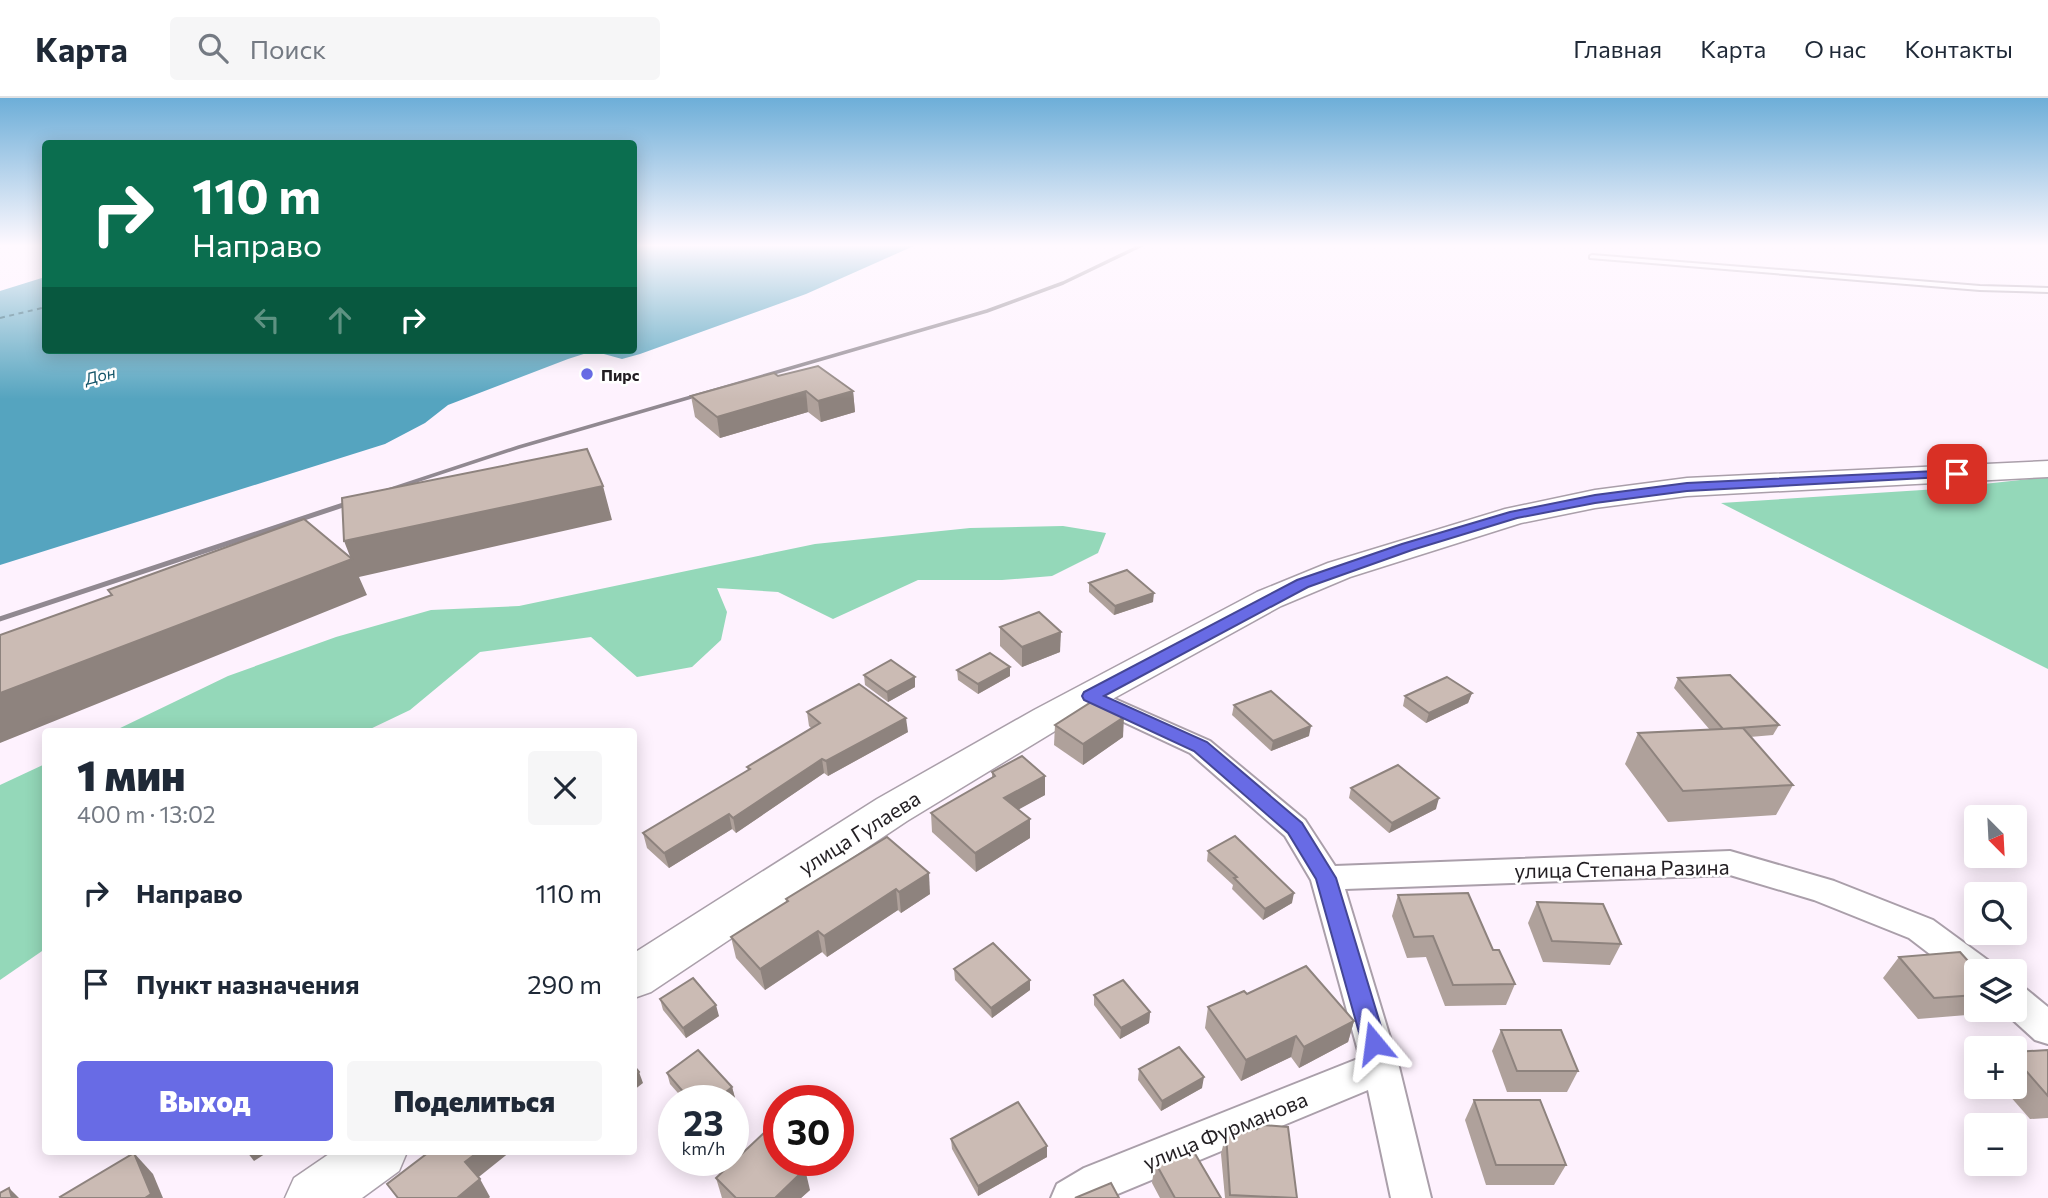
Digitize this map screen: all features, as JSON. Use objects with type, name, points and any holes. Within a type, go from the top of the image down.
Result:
[{"type":"main road","name":"улица Гулаева","points":[[637,976],[892,810],[1090,696],[1302,583],[1515,514],[1595,499],[1687,487],[2048,469]]},
{"type":"main road","points":[[314,1198],[375,1155]]},
{"type":"street","points":[[1090,696],[1200,747],[1295,828],[1326,878],[1381,1067],[1411,1198]]},
{"type":"street","name":"улица Степана Разина","points":[[1326,878],[1730,863],[1823,890],[1921,929],[1964,961]]},
{"type":"street","points":[[2027,1010],[2048,1029]]},
{"type":"street","name":"улица Фурманова","points":[[1071,1198],[1097,1182],[1381,1067]]},
{"type":"green space","points":[[2048,477],[2048,669],[1721,503],[1938,489]]},
{"type":"green space","points":[[1063,526],[1106,533],[1098,553],[1052,576],[1002,580],[918,580],[833,619],[778,592],[717,588],[727,612],[721,640],[692,667],[637,677],[591,637],[480,652],[410,710],[372,728],[120,728],[228,676],[336,637],[431,610],[519,606],[815,544],[970,528]]},
{"type":"green space","points":[[42,765],[42,951],[0,980],[0,785]]},
{"type":"water","name":"Дон","points":[[0,296],[42,296],[42,354],[584,354],[448,405],[425,423],[385,444],[0,565]]},
{"type":"water","points":[[637,296],[800,296],[640,354],[622,359],[604,354],[637,354]]},
{"type":"building","points":[[818,366],[853,391],[818,401],[806,391],[717,417],[691,396],[774,373],[778,376]]},
{"type":"building","points":[[587,449],[603,486],[344,541],[342,498]]},
{"type":"building","points":[[304,519],[352,559],[0,693],[0,635],[112,595],[108,590]]},
{"type":"building","points":[[1127,570],[1154,593],[1115,606],[1089,583]]},
{"type":"building","points":[[1039,612],[1061,632],[1022,647],[1000,627]]},
{"type":"building","points":[[990,653],[1010,667],[978,684],[957,670]]},
{"type":"building","points":[[891,660],[915,677],[887,692],[864,675]]},
{"type":"building","points":[[1730,675],[1779,725],[1723,729],[1678,678]]},
{"type":"building","points":[[1447,677],[1472,693],[1429,713],[1405,696]]},
{"type":"building","points":[[859,684],[906,718],[826,761],[822,759],[733,818],[729,814],[664,853],[643,833],[750,769],[747,767],[820,723],[807,712]]},
{"type":"building","points":[[1271,691],[1311,726],[1273,741],[1234,705]]},
{"type":"building","points":[[1096,699],[1124,717],[1083,744],[1055,725]]},
{"type":"building","points":[[1743,728],[1793,785],[1683,791],[1638,733]]},
{"type":"building","points":[[1022,756],[1045,776],[1004,798],[1030,819],[975,853],[931,813],[995,776],[992,772]]},
{"type":"building","points":[[1398,765],[1439,798],[1392,823],[1351,788]]},
{"type":"building","points":[[1235,836],[1294,893],[1265,909],[1234,878],[1237,877],[1208,851]]},
{"type":"building","points":[[887,837],[929,873],[899,892],[896,889],[824,936],[818,931],[760,969],[731,937],[788,901],[786,899]]},
{"type":"building","points":[[1468,893],[1493,950],[1499,950],[1515,984],[1453,985],[1433,936],[1414,937],[1398,895]]},
{"type":"building","points":[[1537,902],[1603,904],[1621,944],[1552,941]]},
{"type":"building","points":[[993,943],[1030,980],[991,1008],[954,969]]},
{"type":"building","points":[[1960,952],[1966,959],[1964,959],[1964,996],[1934,998],[1899,957]]},
{"type":"building","points":[[1306,966],[1354,1021],[1304,1047],[1296,1036],[1246,1060],[1208,1007],[1244,991],[1247,994]]},
{"type":"building","points":[[693,978],[716,1005],[683,1028],[660,999]]},
{"type":"building","points":[[1123,980],[1150,1012],[1121,1028],[1094,995]]},
{"type":"building","points":[[1501,1030],[1561,1030],[1578,1071],[1517,1071]]},
{"type":"building","points":[[1179,1047],[1204,1077],[1162,1101],[1139,1069]]},
{"type":"building","points":[[698,1050],[730,1085],[677,1085],[667,1073]]},
{"type":"building","points":[[2048,1050],[2048,1096],[2027,1072],[2027,1051]]},
{"type":"building","points":[[1474,1100],[1540,1100],[1566,1165],[1496,1165]]},
{"type":"building","points":[[1018,1102],[1047,1146],[978,1186],[951,1139]]},
{"type":"building","points":[[1247,1124],[1254,1125],[1257,1129],[1262,1125],[1288,1127],[1297,1198],[1230,1195],[1226,1133]]},
{"type":"building","points":[[763,1134],[763,1176],[798,1176],[775,1198],[736,1198],[716,1178],[749,1176],[749,1147]]},
{"type":"building","points":[[1191,1147],[1221,1198],[1175,1198],[1155,1162]]},
{"type":"building","points":[[131,1155],[135,1155],[151,1194],[145,1198],[60,1197]]},
{"type":"building","points":[[425,1155],[474,1155],[465,1162],[480,1179],[457,1198],[398,1198],[387,1184]]},
{"type":"building","points":[[1111,1183],[1119,1198],[1075,1198]]},
{"type":"building","points":[[9,1188],[12,1198],[0,1198],[0,1193]]},
{"type":"ferry route","points":[[0,318],[42,308]]},
{"type":"railway","points":[[343,505],[519,447],[987,311],[1027,296]]},
{"type":"railway","points":[[0,619],[349,503]]},
{"type":"place","name":"Пирс","points":[[587,374]]},
{"type":"route","points":[[1374,1043],[1326,878],[1295,828],[1200,747],[1090,696],[1302,583],[1515,514],[1595,499],[1687,487],[1957,474]]}]
